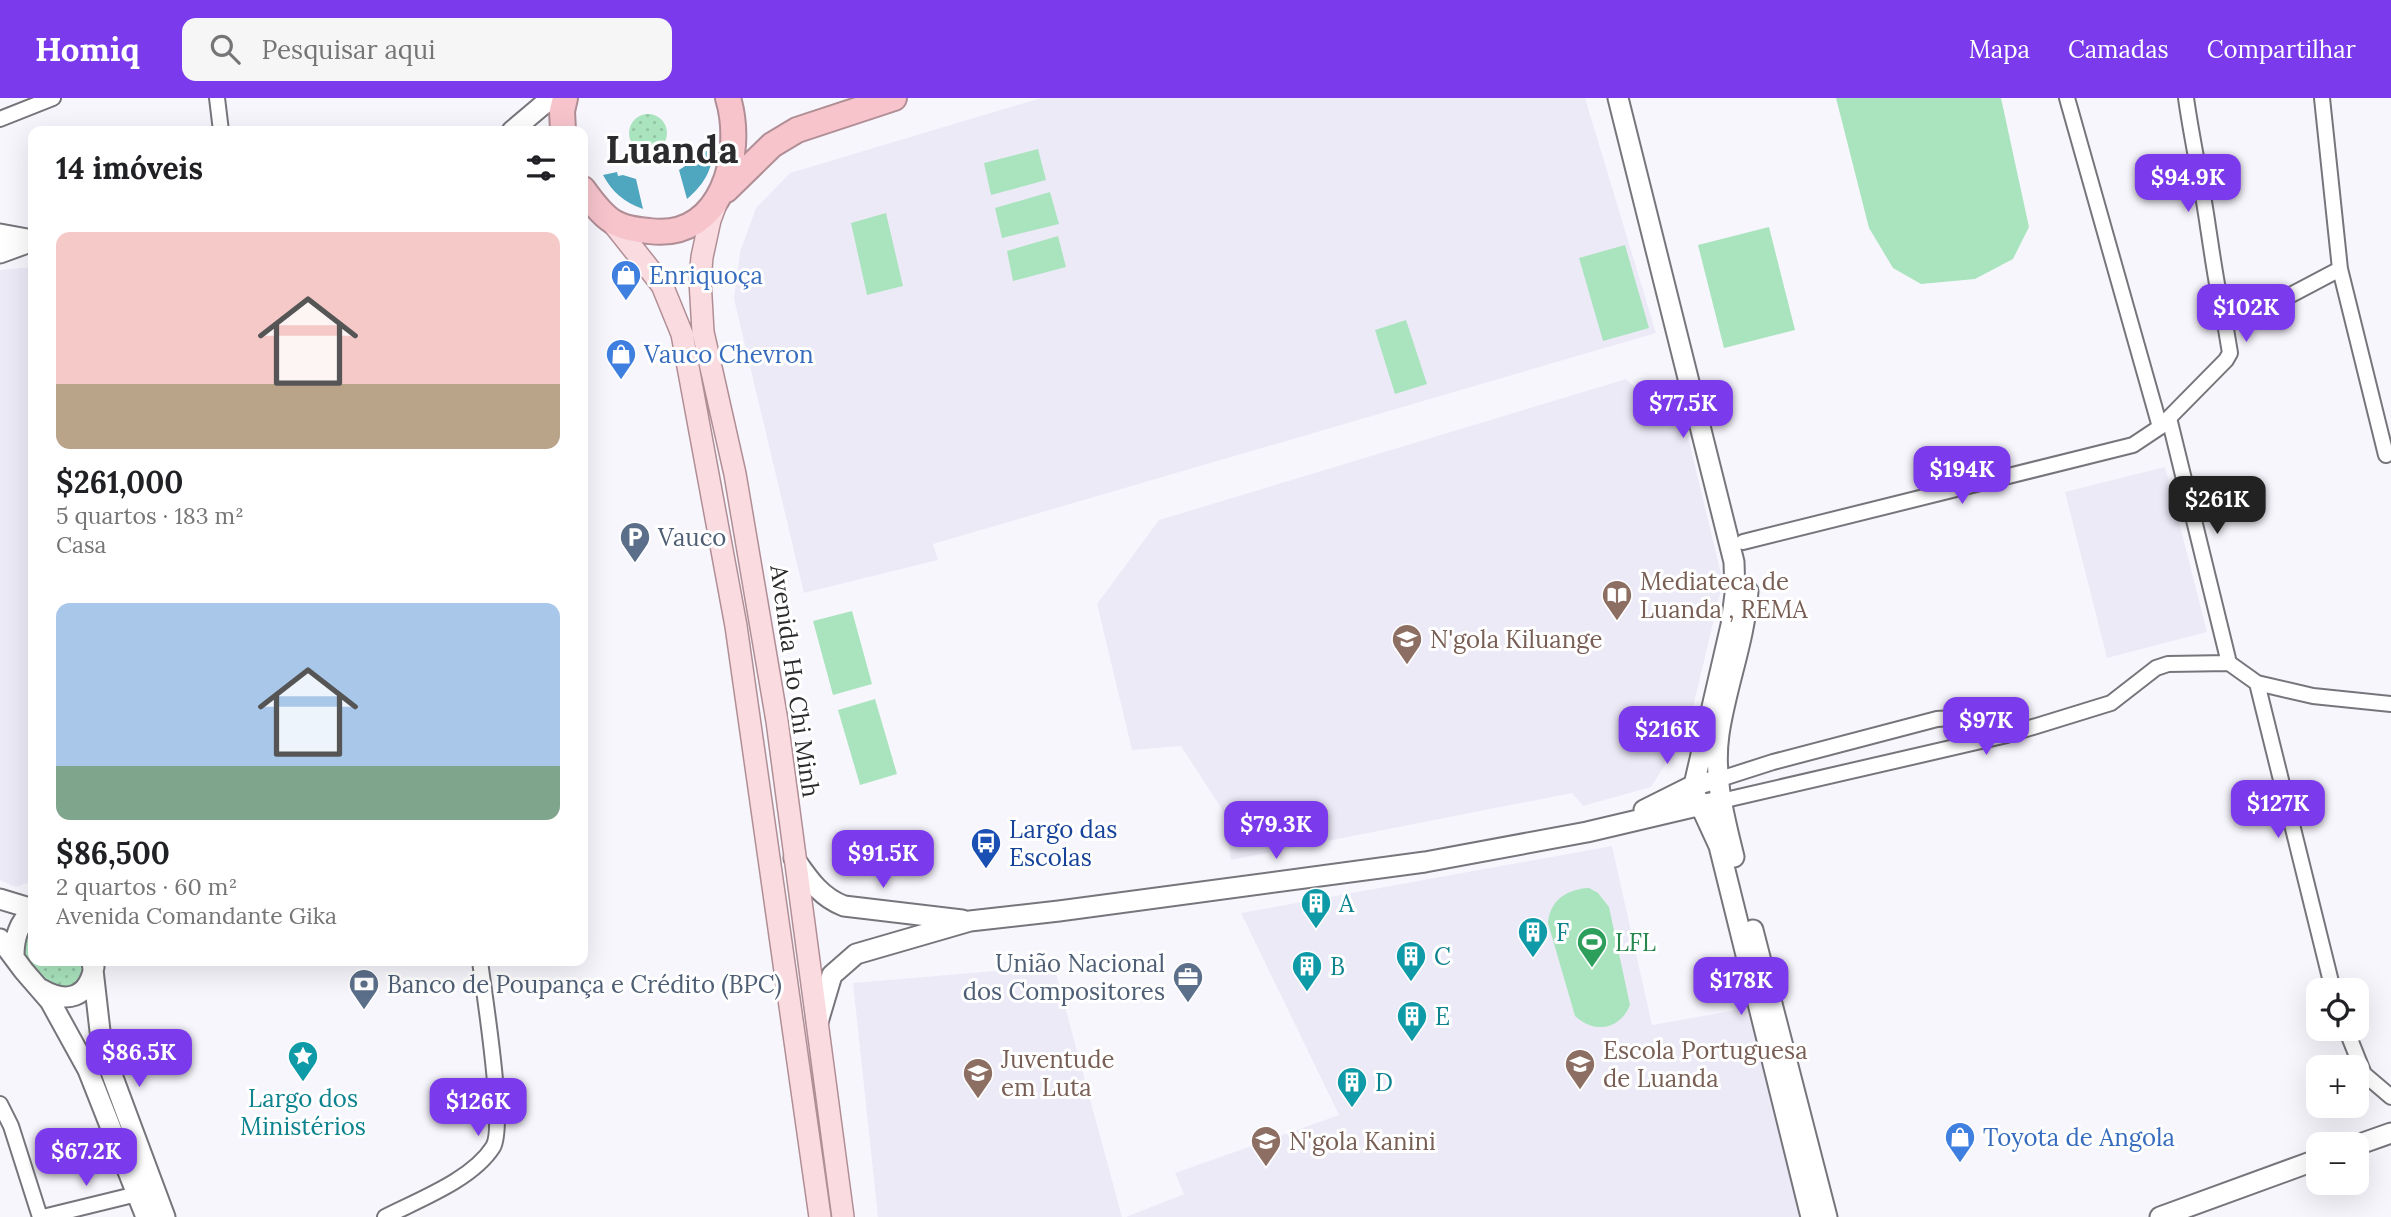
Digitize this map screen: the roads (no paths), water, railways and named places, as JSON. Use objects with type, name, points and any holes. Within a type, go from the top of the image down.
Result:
[{"type":"highway","points":[[563,126],[565,98]]},
{"type":"highway","points":[[718,198],[731,168],[734,149],[733,114],[728,98]]},
{"type":"highway","points":[[588,195],[612,222],[657,232],[676,230],[703,217],[751,163],[772,145],[794,132],[894,98]]},
{"type":"main road","name":"Avenida Ho Chi Minh","points":[[718,198],[702,257],[700,280],[703,332],[749,549],[779,733],[843,1217]]},
{"type":"main road","name":"Avenida Ho Chi Minh","points":[[612,222],[662,285],[682,334],[736,626],[820,1217]]},
{"type":"street","points":[[0,119],[53,98]]},
{"type":"street","points":[[217,98],[223,126]]},
{"type":"street","points":[[518,126],[551,98]]},
{"type":"street","points":[[1618,98],[1734,562],[1735,594],[1731,625],[1694,785],[1719,846],[1811,1217]]},
{"type":"street","points":[[1630,98],[1744,541],[1747,604],[1739,651],[1718,736],[1717,780],[1827,1217]]},
{"type":"street","points":[[2067,98],[2164,423],[2229,663]]},
{"type":"street","points":[[1744,541],[2133,445],[2164,423],[2230,352],[2214,274],[2186,98]]},
{"type":"street","points":[[2322,98],[2340,269],[2386,455]]},
{"type":"street","points":[[588,210],[612,222]]},
{"type":"street","points":[[0,234],[28,239]]},
{"type":"street","points":[[0,253],[28,242]]},
{"type":"street","points":[[2225,323],[2267,307],[2340,269]]},
{"type":"street","points":[[816,1027],[832,975],[856,954],[970,921],[1412,864],[1587,832],[1986,740],[2111,703],[2156,668],[2168,664],[2229,663],[2257,683],[2313,696],[2391,704]]},
{"type":"street","points":[[2257,683],[2330,978]]},
{"type":"street","points":[[1587,832],[1653,806],[1694,785],[1937,719],[1951,717],[1964,721],[1986,740]]},
{"type":"street","points":[[1653,806],[1686,775],[1702,744]]},
{"type":"street","points":[[794,858],[815,887],[835,903],[970,921]]},
{"type":"street","points":[[0,899],[28,907]]},
{"type":"street","points":[[14,956],[16,934],[28,915]]},
{"type":"street","points":[[0,939],[50,1001],[88,1070],[146,1217]]},
{"type":"street","points":[[41,989],[54,997],[67,998],[79,994],[88,985],[93,966]]},
{"type":"street","points":[[94,966],[100,1031],[108,1064],[165,1217]]},
{"type":"street","points":[[385,1217],[461,1177],[479,1163],[495,1145],[498,1133],[497,1101],[481,966]]},
{"type":"street","points":[[2350,1041],[2364,1074],[2391,1097]]},
{"type":"street","points":[[0,1104],[41,1217],[137,1194]]},
{"type":"street","points":[[2369,1141],[2391,1133]]},
{"type":"street","points":[[2160,1217],[2306,1164]]},
{"type":"water","points":[[713,150],[706,178],[687,199],[679,170],[699,157],[698,152]]},
{"type":"water","points":[[617,172],[618,176],[636,179],[643,209],[619,196],[603,175]]},
{"type":"place","name":"Enriquoça","points":[[626,302]]},
{"type":"place","name":"Vauco Chevron","points":[[621,381]]},
{"type":"place","name":"Vauco","points":[[635,564]]},
{"type":"place","name":"Mediateca de Luanda , REMA","points":[[1617,622]]},
{"type":"place","name":"N'gola Kiluange","points":[[1407,666]]},
{"type":"place","name":"Largo das Escolas","points":[[986,870]]},
{"type":"place","name":"A","points":[[1316,930]]},
{"type":"place","name":"F","points":[[1533,959]]},
{"type":"place","name":"LFL","points":[[1592,969]]},
{"type":"place","name":"C","points":[[1411,983]]},
{"type":"place","name":"B","points":[[1307,993]]},
{"type":"place","name":"União Nacional dos Compositores","points":[[1188,1004]]},
{"type":"place","name":"Banco de Poupança e Crédito (BPC)","points":[[364,1011]]},
{"type":"place","name":"E","points":[[1412,1043]]},
{"type":"place","name":"Largo dos Ministérios","points":[[303,1083]]},
{"type":"place","name":"Escola Portuguesa de Luanda","points":[[1580,1091]]},
{"type":"place","name":"Juventude em Luta","points":[[978,1100]]},
{"type":"place","name":"D","points":[[1352,1109]]},
{"type":"place","name":"Toyota de Angola","points":[[1960,1164]]},
{"type":"place","name":"N'gola Kanini","points":[[1266,1168]]},
{"type":"district","name":"Luanda","points":[[672,149]]}]
